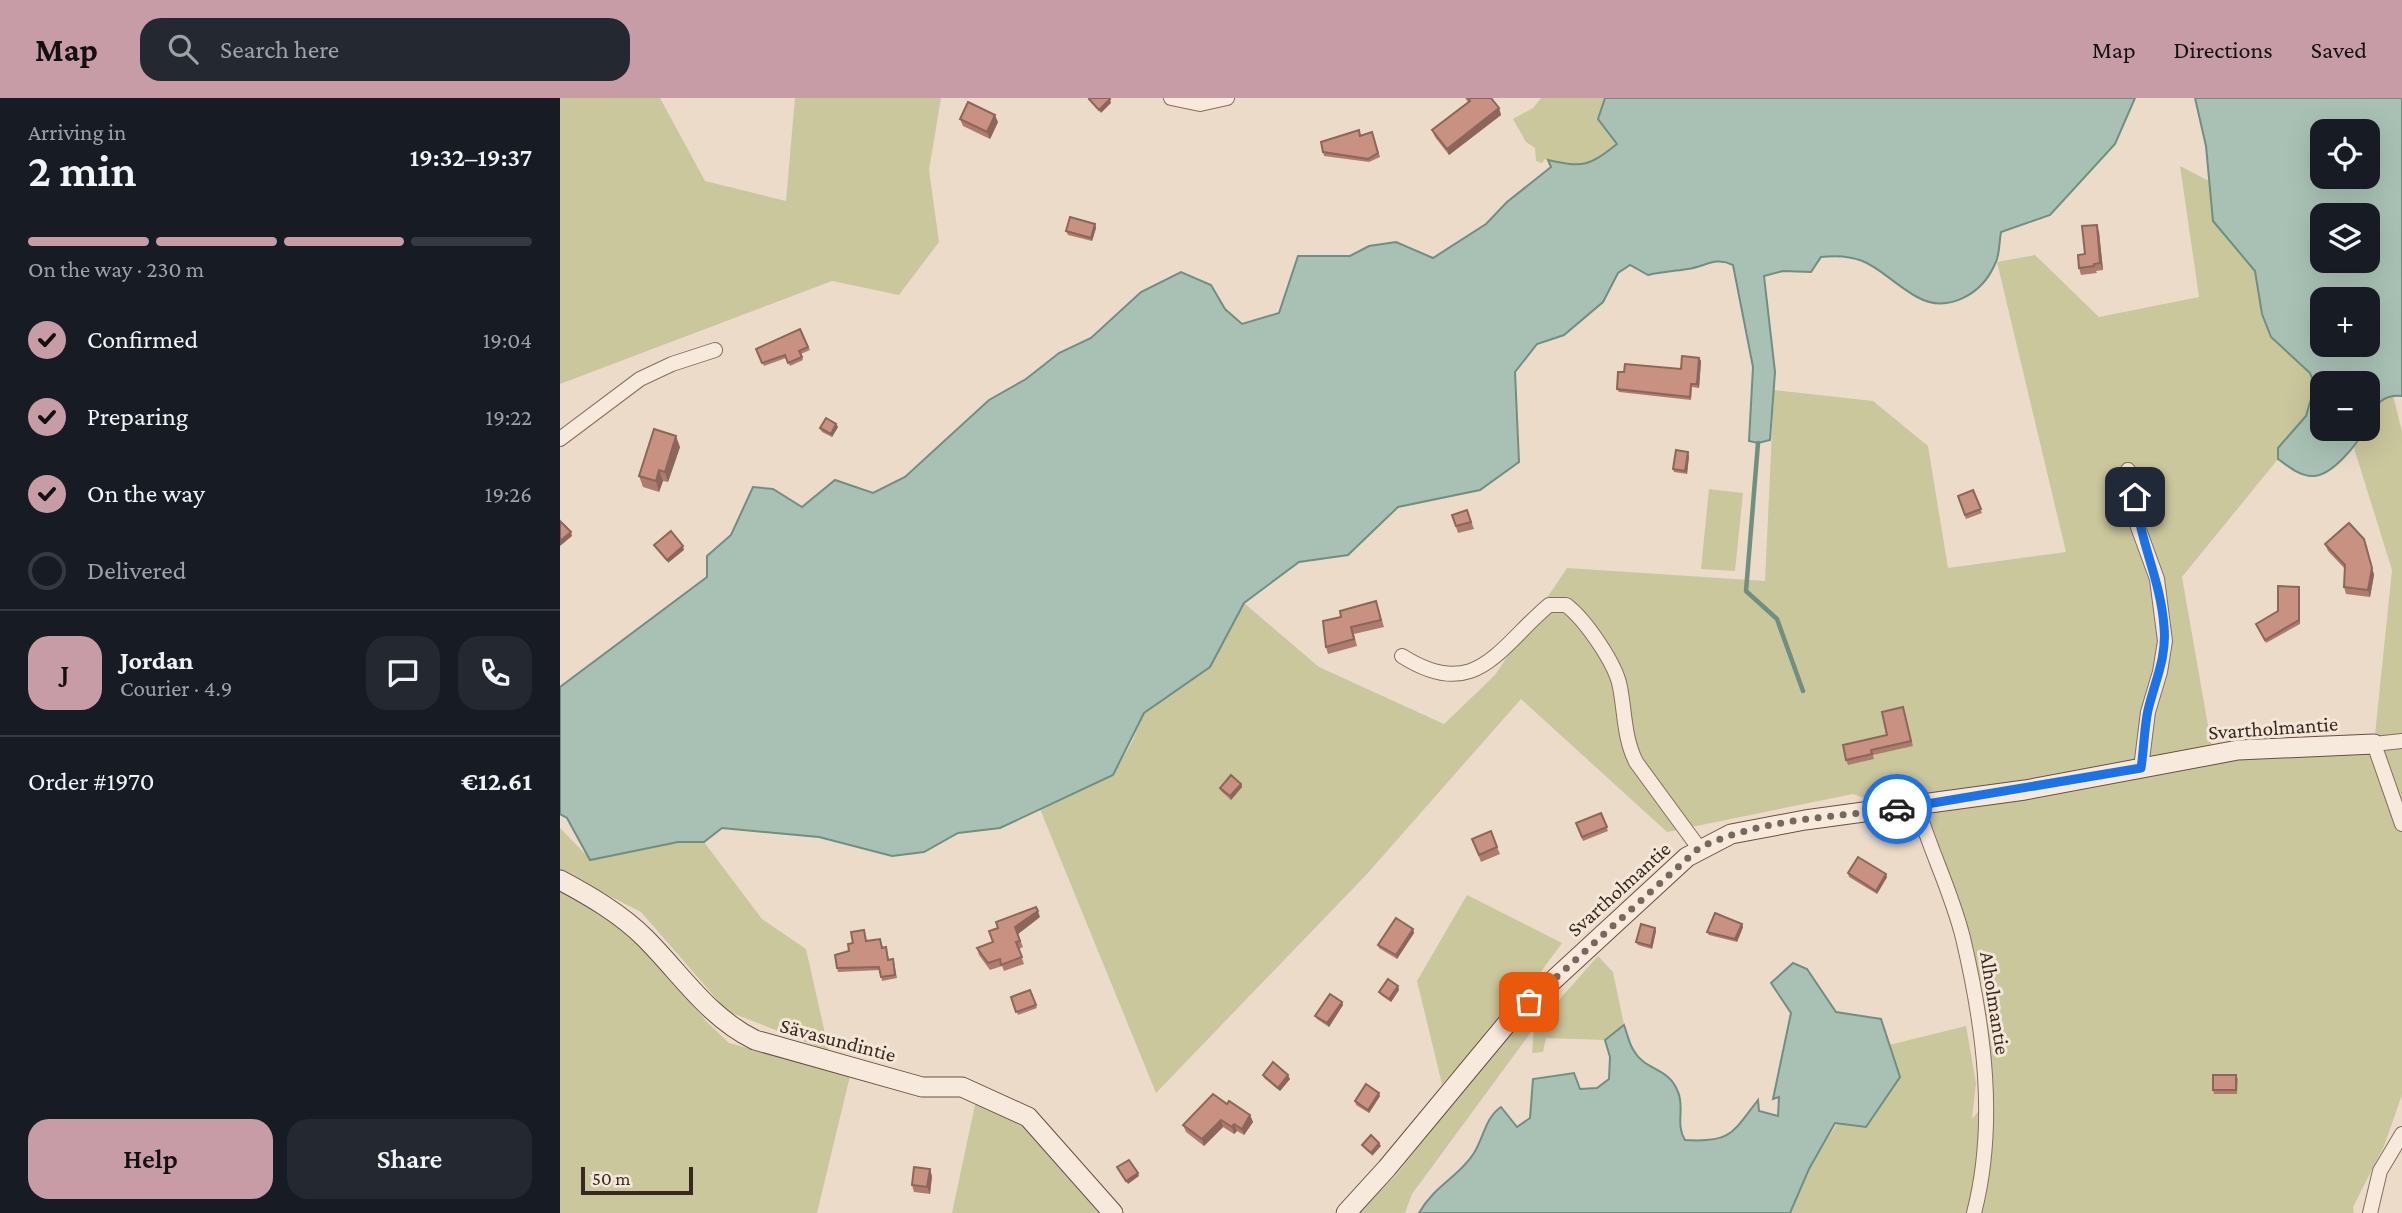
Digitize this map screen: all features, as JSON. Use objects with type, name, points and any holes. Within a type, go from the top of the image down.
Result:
[{"type":"street","points":[[1171,98],[1200,104],[1227,98]]},
{"type":"street","points":[[560,439],[640,379],[672,364],[715,350]]},
{"type":"street","points":[[2129,470],[2138,527],[2157,579],[2165,642],[2160,672],[2148,712],[2141,768]]},
{"type":"street","points":[[1402,656],[1424,670],[1440,675],[1478,668],[1494,659],[1549,605],[1566,605],[1615,668],[1628,748],[1699,848]]},
{"type":"street","name":"Svartholmantie","points":[[1346,1213],[1387,1168],[1509,1021],[1699,848],[1743,832],[1805,820],[1917,806],[2238,750],[2402,741]]},
{"type":"street","points":[[2374,744],[2402,824]]},
{"type":"street","name":"Alholmantie","points":[[1917,806],[1962,936],[1982,1040],[1987,1115],[1982,1181],[1974,1213]]},
{"type":"street","name":"Sävasundintie","points":[[560,880],[588,895],[642,935],[703,1003],[733,1030],[755,1041],[922,1087],[962,1087],[1018,1110],[1028,1117],[1113,1213]]},
{"type":"street","points":[[2370,1213],[2380,1171],[2402,1134]]},
{"type":"shaded area","points":[[560,98],[660,98],[705,181],[786,201],[795,98],[941,98],[929,170],[939,242],[899,295],[832,281],[560,384]]},
{"type":"shaded area","points":[[1541,98],[1605,98],[1598,119],[1617,144],[1584,164],[1567,165],[1545,159],[1542,163],[1536,161],[1535,148],[1526,142],[1513,119],[1533,108]]},
{"type":"shaded area","points":[[1605,98],[2135,98],[2115,144],[2050,215],[2001,232],[1998,257],[1989,275],[1973,292],[1963,298],[1952,302],[1929,302],[1904,289],[1864,261],[1838,256],[1821,257],[1811,272],[1783,271],[1764,276],[1775,372],[1770,440],[1758,443],[1749,441],[1753,367],[1733,265],[1715,262],[1648,275],[1630,265],[1618,273],[1603,302],[1564,335],[1537,344],[1515,372],[1519,462],[1480,490],[1398,507],[1348,555],[1299,562],[1244,603],[1210,667],[1144,713],[1113,775],[1000,828],[958,833],[924,852],[892,856],[819,837],[722,828],[704,842],[678,842],[590,860],[567,818],[560,814],[560,687],[707,577],[707,556],[731,535],[753,487],[773,489],[802,507],[835,480],[873,493],[905,477],[989,400],[1026,379],[1059,353],[1091,338],[1141,292],[1181,272],[1211,285],[1225,309],[1242,324],[1279,313],[1298,256],[1350,256],[1369,246],[1396,242],[1433,258],[1486,224],[1507,202],[1551,167],[1548,160],[1570,164],[1586,163],[1617,144],[1598,119]]},
{"type":"shaded area","points":[[2195,98],[2402,98],[2402,396],[2385,398],[2380,402],[2380,371],[2310,373],[2271,337],[2262,314],[2255,271],[2213,221],[2206,146]]},
{"type":"shaded area","points":[[2180,166],[2211,182],[2213,221],[2256,271],[2262,314],[2271,337],[2310,373],[2310,402],[2306,416],[2278,448],[2278,459],[2182,577],[2213,754],[2374,744],[2392,570],[2354,448],[2358,441],[2380,441],[2380,402],[2393,395],[2402,432],[2402,1095],[2384,1146],[2353,1207],[2354,1213],[1731,1213],[1820,1150],[1889,1045],[1966,1026],[1976,1083],[1972,1119],[1993,1093],[1983,988],[1958,901],[1927,820],[1853,794],[1667,832],[1521,699],[1367,874],[1156,1093],[1040,809],[1113,775],[1132,742],[1144,713],[1210,667],[1244,603],[1319,667],[1444,724],[1495,675],[1567,568],[1765,581],[1774,390],[1873,401],[1928,446],[1948,568],[2066,552],[1997,262],[2035,255],[2099,317],[2199,297]]},
{"type":"shaded area","points":[[2310,402],[2310,441],[2357,441],[2335,466],[2319,475],[2303,474],[2278,459],[2278,448],[2306,416]]},
{"type":"shaded area","points":[[1709,489],[1743,493],[1735,571],[1701,569]]},
{"type":"shaded area","points":[[560,828],[591,860],[678,842],[704,842],[762,919],[806,949],[829,1051],[727,1011],[641,912],[560,871]]},
{"type":"shaded area","points":[[560,890],[578,898],[633,935],[706,1021],[729,1043],[850,1076],[817,1213],[560,1213]]},
{"type":"shaded area","points":[[1467,895],[1562,943],[1529,988],[1442,1084],[1417,981]]},
{"type":"shaded area","points":[[1598,956],[1613,972],[1624,1025],[1605,1040],[1546,1038],[1543,1052],[1532,1053],[1534,1028],[1412,1194],[1405,1213],[1358,1213],[1397,1174],[1526,1011],[1536,1026]]},
{"type":"shaded area","points":[[1793,963],[1807,969],[1836,1012],[1881,1019],[1900,1077],[1866,1127],[1835,1123],[1809,1169],[1790,1213],[1419,1213],[1432,1195],[1468,1161],[1496,1111],[1501,1107],[1517,1127],[1530,1118],[1533,1079],[1574,1073],[1580,1089],[1597,1088],[1609,1079],[1610,1057],[1605,1040],[1624,1025],[1631,1045],[1639,1057],[1674,1084],[1680,1098],[1681,1128],[1685,1140],[1712,1140],[1729,1134],[1758,1100],[1759,1111],[1778,1116],[1779,1097],[1773,1099],[1791,1013],[1771,983]]},
{"type":"shaded area","points":[[976,1100],[1023,1122],[1103,1213],[952,1213]]},
{"type":"building","points":[[1090,98],[1109,98],[1110,99],[1099,110]]},
{"type":"building","points":[[1468,98],[1491,98],[1499,108],[1447,149],[1432,130],[1470,101]]},
{"type":"building","points":[[968,102],[995,115],[987,132],[960,119]]},
{"type":"building","points":[[1359,130],[1360,136],[1372,132],[1378,153],[1368,159],[1323,152],[1321,142]]},
{"type":"building","points":[[1070,217],[1095,224],[1091,238],[1066,231]]},
{"type":"building","points":[[2097,225],[2100,263],[2079,268],[2078,255],[2085,254],[2082,226]]},
{"type":"building","points":[[800,329],[808,347],[799,351],[802,357],[788,363],[785,355],[762,363],[756,349]]},
{"type":"building","points":[[1682,356],[1699,358],[1697,384],[1691,384],[1690,397],[1617,389],[1618,372],[1624,372],[1625,364],[1681,369]]},
{"type":"building","points":[[826,418],[836,424],[831,434],[820,428]]},
{"type":"building","points":[[654,429],[676,436],[665,472],[659,470],[656,481],[639,476]]},
{"type":"building","points":[[1676,450],[1688,452],[1685,471],[1673,469]]},
{"type":"building","points":[[1973,490],[1981,509],[1965,515],[1958,496]]},
{"type":"building","points":[[1467,510],[1471,522],[1456,526],[1452,515]]},
{"type":"building","points":[[560,521],[571,532],[560,541]]},
{"type":"building","points":[[2349,523],[2364,539],[2372,568],[2368,590],[2344,587],[2345,565],[2325,544]]},
{"type":"building","points":[[671,531],[683,546],[667,560],[654,545]]},
{"type":"building","points":[[2278,586],[2299,587],[2299,620],[2265,640],[2256,624],[2278,611]]},
{"type":"building","points":[[1376,601],[1381,620],[1351,627],[1354,639],[1326,647],[1323,621],[1341,617],[1340,611]]},
{"type":"building","points":[[1903,707],[1911,741],[1871,750],[1872,754],[1846,760],[1843,745],[1887,735],[1882,712]]},
{"type":"building","points":[[1231,775],[1241,784],[1230,796],[1220,788]]},
{"type":"building","points":[[1601,813],[1607,827],[1582,837],[1576,823]]},
{"type":"building","points":[[1491,831],[1497,847],[1479,855],[1472,839]]},
{"type":"building","points":[[1858,857],[1886,874],[1876,891],[1848,873]]},
{"type":"building","points":[[1036,907],[1038,911],[1015,927],[1020,941],[1016,942],[1022,957],[1001,965],[1000,959],[988,963],[977,948],[993,942],[989,931],[998,928],[996,922]]},
{"type":"building","points":[[1715,913],[1742,924],[1735,939],[1707,932]]},
{"type":"building","points":[[1396,918],[1413,929],[1396,955],[1378,945]]},
{"type":"building","points":[[1641,924],[1655,928],[1651,946],[1636,942]]},
{"type":"building","points":[[864,930],[866,941],[880,939],[882,948],[886,947],[888,960],[893,959],[895,975],[881,977],[879,967],[837,968],[835,955],[849,951],[848,944],[853,943],[851,932]]},
{"type":"building","points":[[1388,979],[1398,986],[1389,999],[1379,992]]},
{"type":"building","points":[[1030,990],[1036,1005],[1016,1012],[1011,997]]},
{"type":"building","points":[[1330,994],[1342,1002],[1327,1023],[1315,1016]]},
{"type":"building","points":[[1273,1062],[1288,1075],[1278,1088],[1263,1075]]},
{"type":"building","points":[[2213,1075],[2236,1075],[2236,1090],[2213,1090]]},
{"type":"building","points":[[1366,1084],[1379,1093],[1368,1110],[1355,1101]]},
{"type":"building","points":[[1213,1094],[1250,1115],[1242,1129],[1234,1124],[1232,1127],[1221,1120],[1202,1139],[1183,1125]]},
{"type":"building","points":[[1371,1135],[1379,1143],[1371,1153],[1362,1145]]},
{"type":"building","points":[[1129,1160],[1138,1173],[1126,1181],[1117,1167]]},
{"type":"building","points":[[914,1167],[930,1169],[927,1187],[912,1185]]},
{"type":"waterway","points":[[1758,443],[1746,591],[1777,619],[1803,691]]},
{"type":"way so far","points":[[1529,1002],[1619,917],[1699,848],[1731,834],[1805,820],[1897,809]]},
{"type":"route","points":[[1897,809],[2025,790],[2141,768],[2148,712],[2164,657],[2165,642],[2157,579],[2138,527],[2135,497]]}]
